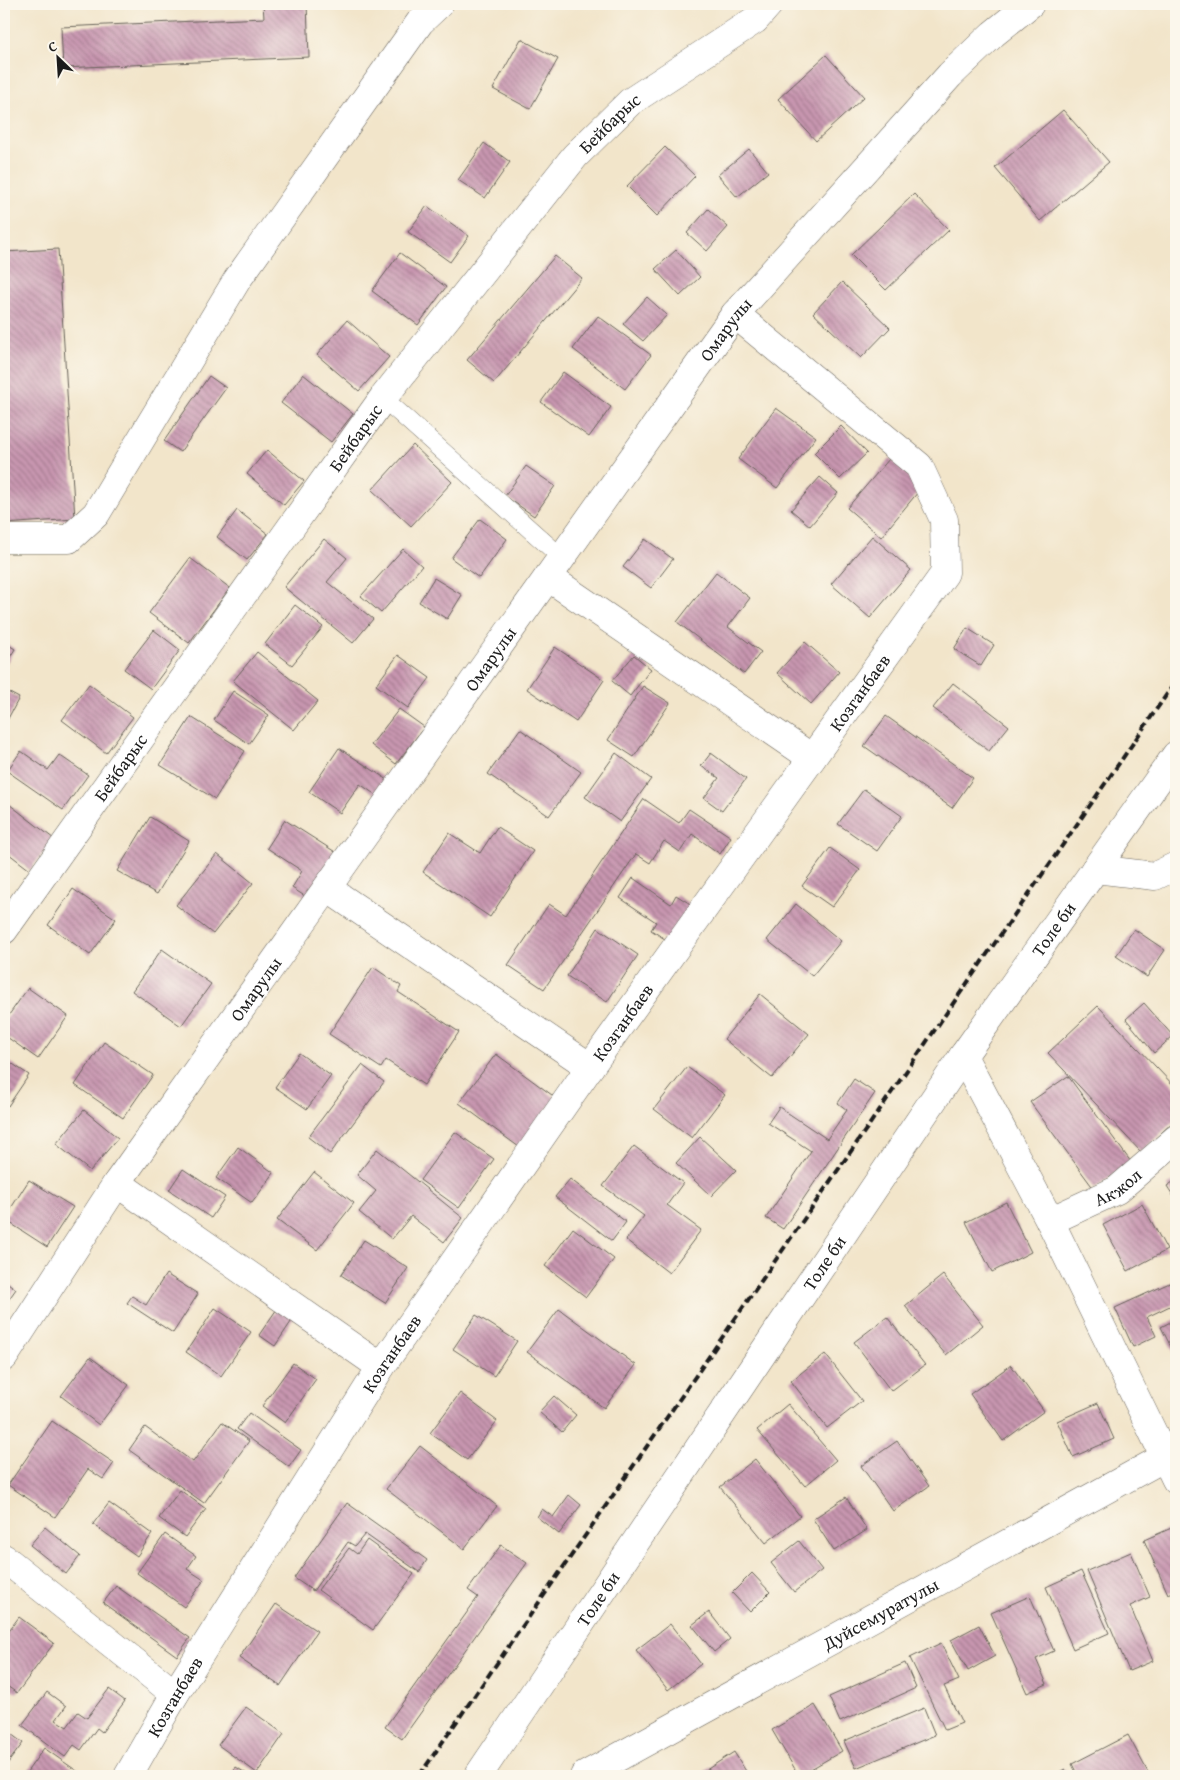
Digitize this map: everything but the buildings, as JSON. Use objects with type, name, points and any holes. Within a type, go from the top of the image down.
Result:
[{"type":"street","points":[[4,539],[69,539],[96,514],[237,280],[420,22],[439,4]]},
{"type":"street","name":"Бейбарыс","points":[[4,930],[383,398],[576,156],[630,102],[755,20],[769,4]]},
{"type":"street","name":"Омарулы","points":[[4,1357],[117,1182],[735,314],[950,75],[993,34],[1030,4]]},
{"type":"street","name":"Козганбаев","points":[[128,1776],[175,1694],[381,1367],[590,1067],[945,573],[944,520],[919,466],[735,314]]},
{"type":"street","points":[[555,568],[812,758]]},
{"type":"street","name":"Толе би","points":[[478,1776],[963,1056],[1176,755]]},
{"type":"street","points":[[1095,869],[1155,876],[1176,866]]},
{"type":"street","points":[[327,888],[590,1067]]},
{"type":"street","points":[[963,1056],[1050,1221],[1173,1463]]},
{"type":"street","name":"Акжол","points":[[1050,1221],[1117,1190],[1176,1140]]},
{"type":"street","points":[[117,1182],[381,1367]]},
{"type":"street","name":"Дуйсемуратулы","points":[[584,1776],[1173,1463]]},
{"type":"street","points":[[4,1558],[175,1694]]},
{"type":"lane","points":[[383,398],[555,568]]},
{"type":"railway","points":[[419,1776],[1176,681]]}]
